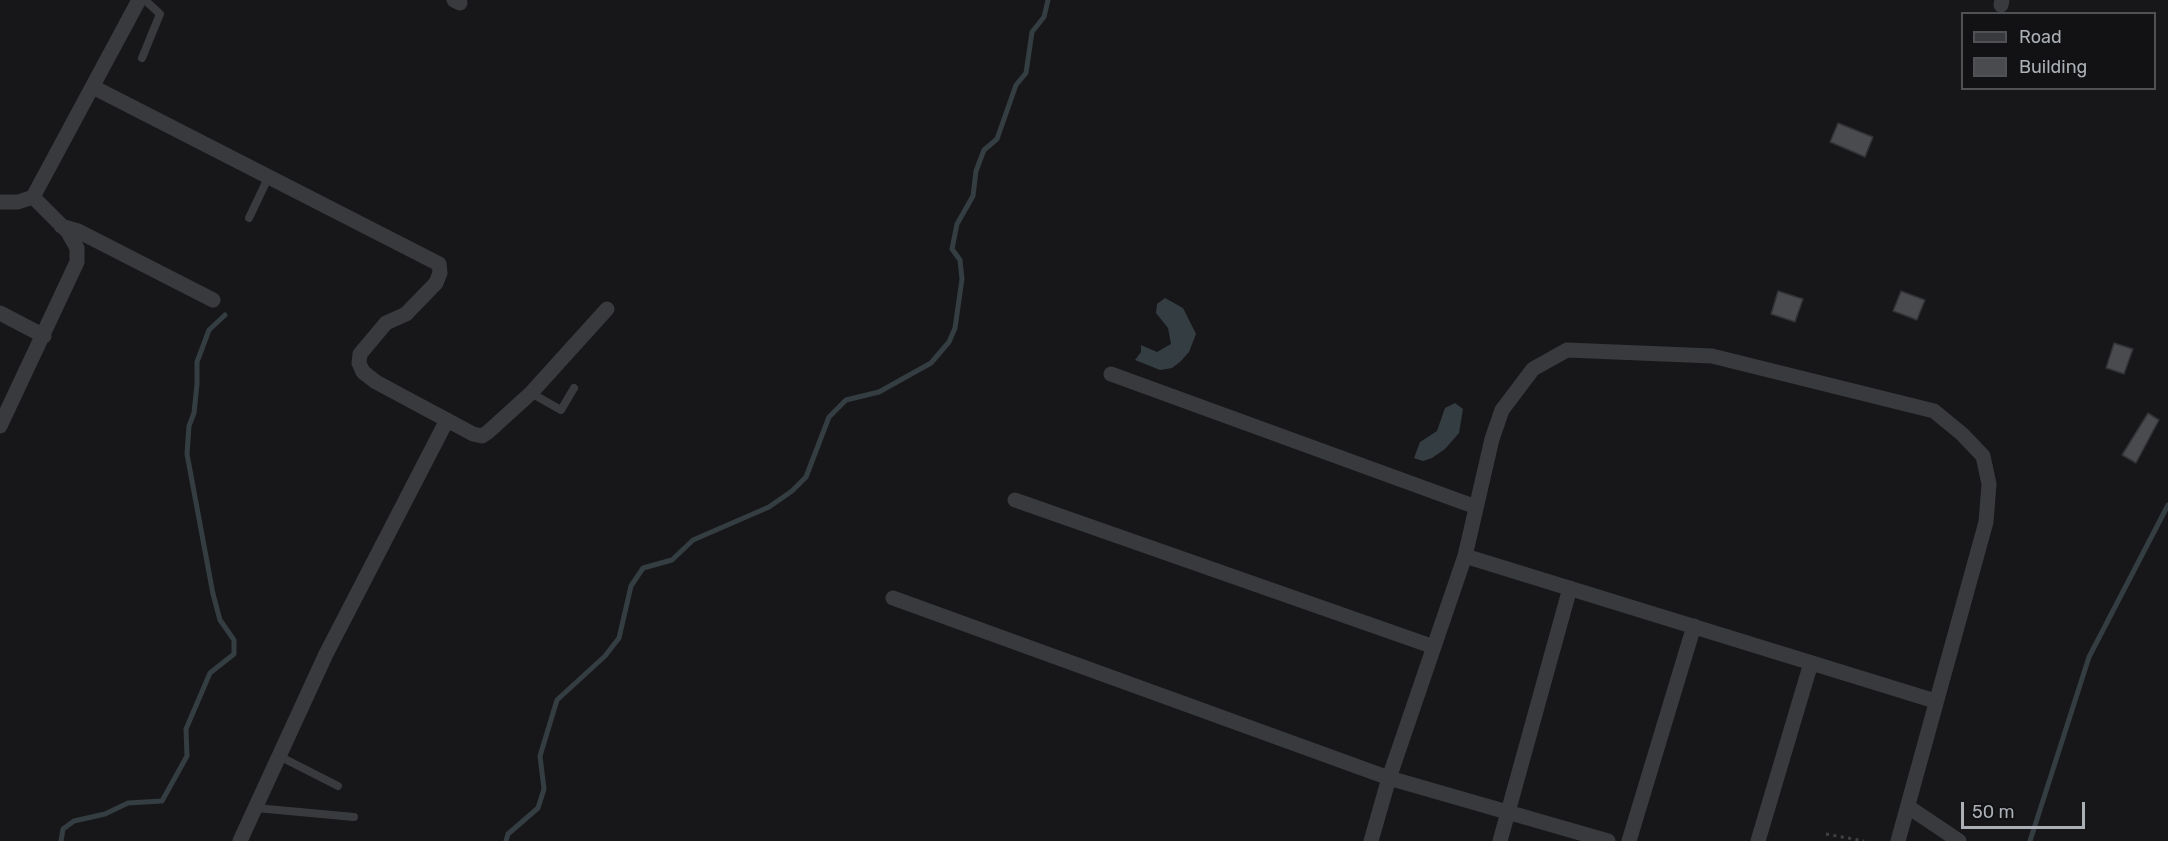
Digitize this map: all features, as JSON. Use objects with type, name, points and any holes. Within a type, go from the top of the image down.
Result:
[{"type":"street","points":[[0,202],[18,202],[33,197],[137,2]]},
{"type":"street","points":[[93,87],[439,264],[440,273],[436,283],[406,314],[386,323],[360,354],[359,363],[363,372],[376,382],[472,434],[482,436],[531,393],[607,309]]},
{"type":"street","points":[[0,426],[77,262],[73,240],[33,197]]},
{"type":"street","points":[[61,226],[78,231],[213,300]]},
{"type":"street","points":[[0,313],[44,336]]},
{"type":"street","points":[[1371,841],[1389,778],[1465,556],[1492,439],[1502,410],[1533,369],[1567,350],[1712,356],[1934,411],[1962,434],[1983,456],[1989,484],[1986,522],[1935,701],[1910,808],[1898,841]]},
{"type":"street","points":[[1111,374],[1476,507]]},
{"type":"street","points":[[240,841],[326,654],[447,420]]},
{"type":"street","points":[[1015,500],[1434,647]]},
{"type":"street","points":[[1465,556],[1935,701]]},
{"type":"street","points":[[1500,841],[1570,588]]},
{"type":"street","points":[[892,598],[1389,778],[1608,841]]},
{"type":"street","points":[[1629,841],[1694,626]]},
{"type":"street","points":[[1758,841],[1812,663]]},
{"type":"street","points":[[1910,808],[1959,841]]},
{"type":"lane","points":[[137,2],[160,14],[142,58]]},
{"type":"lane","points":[[249,218],[269,176]]},
{"type":"lane","points":[[531,393],[561,410],[574,388]]},
{"type":"lane","points":[[279,756],[338,786]]},
{"type":"lane","points":[[256,808],[354,817]]},
{"type":"path","points":[[1826,834],[1864,841]]},
{"type":"shaded area","points":[[1165,298],[1183,308],[1196,334],[1189,352],[1180,362],[1172,368],[1160,370],[1135,360],[1141,352],[1141,345],[1157,352],[1171,344],[1168,328],[1156,313],[1157,304]]},
{"type":"shaded area","points":[[1455,403],[1463,409],[1459,433],[1445,449],[1432,458],[1423,461],[1414,458],[1420,442],[1437,431],[1445,408]]},
{"type":"building","points":[[1838,123],[1873,137],[1865,157],[1830,142]]},
{"type":"building","points":[[1778,291],[1803,299],[1795,322],[1771,314]]},
{"type":"building","points":[[1901,291],[1925,300],[1917,320],[1893,311]]},
{"type":"building","points":[[2114,343],[2133,349],[2124,374],[2106,368]]},
{"type":"building","points":[[2148,413],[2159,420],[2136,463],[2122,455]]},
{"type":"waterway","points":[[506,841],[508,834],[538,808],[544,789],[540,756],[557,700],[605,656],[619,638],[631,586],[643,568],[672,560],[693,540],[769,507],[792,491],[806,477],[829,417],[846,400],[879,392],[931,363],[949,342],[955,328],[962,279],[960,260],[952,249],[957,224],[973,196],[976,171],[984,150],[997,139],[1016,85],[1026,73],[1032,32],[1044,17],[1048,0]]},
{"type":"waterway","points":[[61,841],[63,829],[74,821],[105,814],[128,803],[162,801],[187,756],[186,729],[210,673],[234,654],[234,640],[220,620],[213,594],[187,454],[189,426],[194,413],[197,362],[209,330],[225,315]]},
{"type":"waterway","points":[[2030,841],[2089,657],[2168,505]]}]
